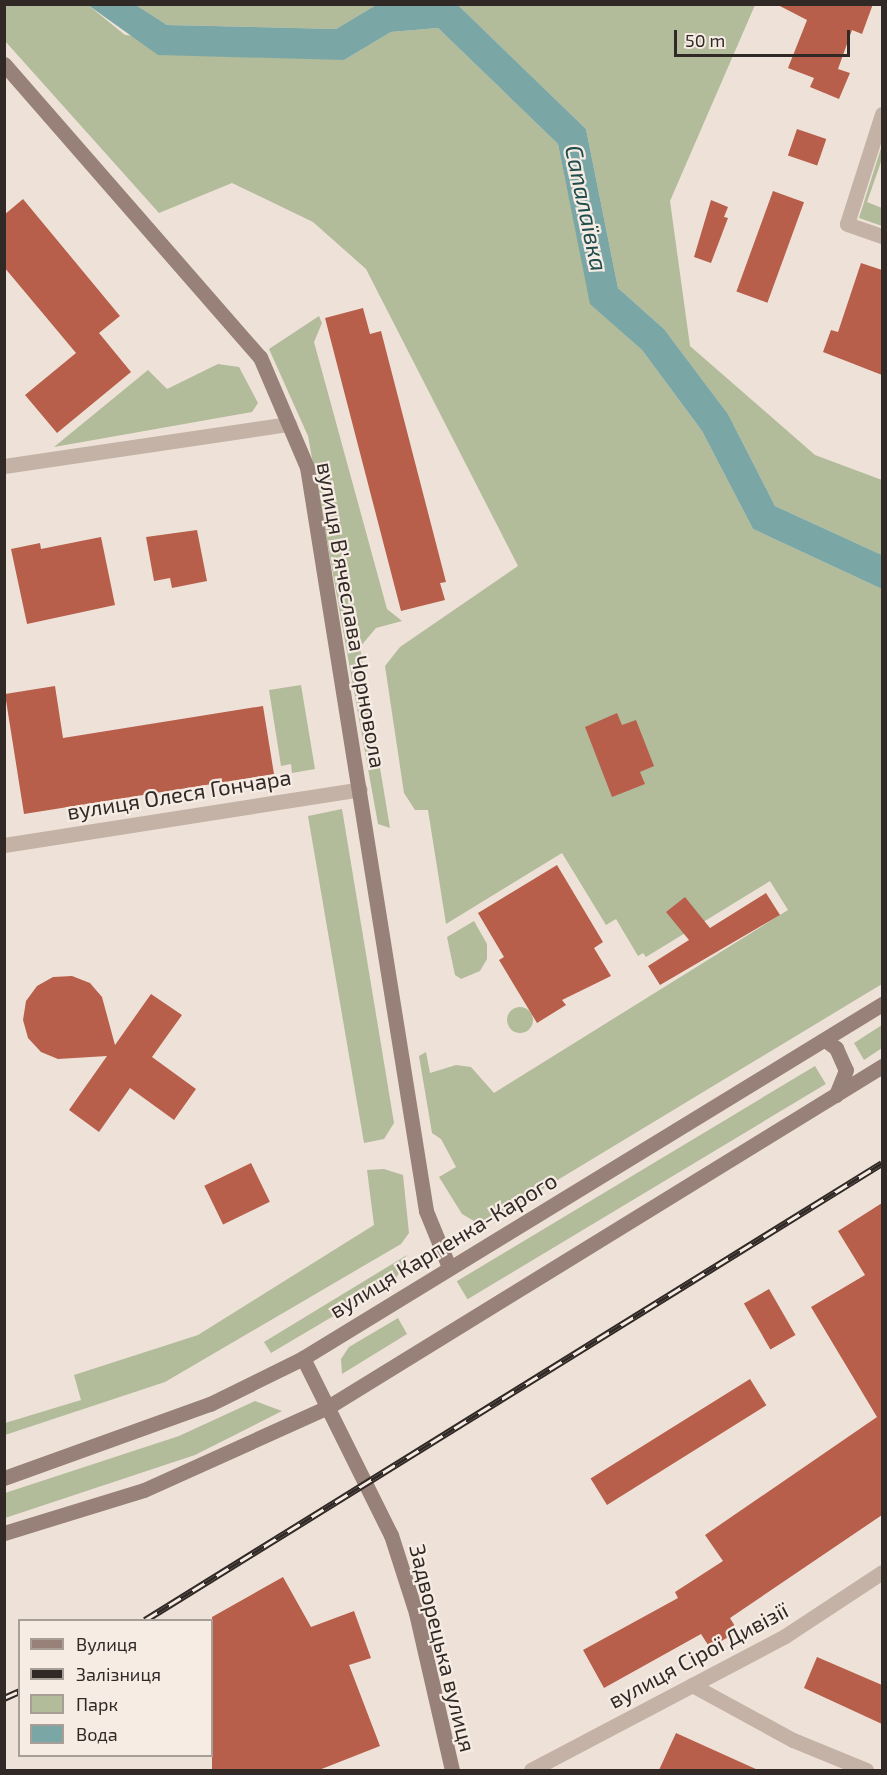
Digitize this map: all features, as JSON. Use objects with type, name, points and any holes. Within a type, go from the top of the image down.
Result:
[{"type":"street","name":"вулиця Вʼячеслава Чорновола","points":[[4,64],[260,357],[307,467],[426,1211],[449,1268]]},
{"type":"street","points":[[882,114],[847,224],[882,236]]},
{"type":"street","points":[[4,466],[289,423]]},
{"type":"street","name":"вулиця Олеся Гончара","points":[[4,845],[360,789]]},
{"type":"street","name":"вулиця Карпенка-Карого","points":[[4,1478],[210,1404],[303,1358],[882,1004]]},
{"type":"street","points":[[825,1040],[836,1048],[846,1070],[836,1095]]},
{"type":"street","points":[[4,1533],[144,1490],[328,1407],[882,1066]]},
{"type":"street","name":"Задворецька вулиця","points":[[303,1358],[391,1534],[416,1613],[452,1770]]},
{"type":"street","name":"вулиця Сірої Дивізії","points":[[531,1770],[785,1636],[882,1572]]},
{"type":"street","points":[[692,1685],[794,1740],[866,1770]]},
{"type":"green space","points":[[4,5],[88,5],[125,35],[344,60],[391,32],[438,28],[558,144],[591,304],[642,350],[702,431],[753,529],[882,589],[882,984],[490,1221],[474,1221],[462,1214],[439,1177],[456,1167],[441,1139],[432,1133],[419,1056],[426,1052],[430,1073],[456,1065],[471,1067],[494,1093],[788,910],[770,881],[646,957],[643,953],[638,956],[616,919],[606,925],[562,853],[446,924],[428,810],[415,810],[404,793],[385,666],[400,647],[518,566],[366,269],[313,222],[232,183],[159,213],[5,41]]},
{"type":"green space","points":[[136,5],[376,5],[336,29],[167,25]]},
{"type":"green space","points":[[458,5],[755,5],[670,201],[690,346],[815,455],[882,480],[882,555],[775,506],[728,414],[664,329],[618,288],[586,129]]},
{"type":"green space","points":[[882,145],[882,159],[867,202],[882,208],[882,226],[859,218]]},
{"type":"green space","points":[[319,316],[322,323],[314,342],[387,609],[402,621],[376,628],[360,647],[390,828],[378,824],[308,436],[269,349]]},
{"type":"green space","points":[[218,364],[239,367],[258,403],[252,412],[54,447],[148,370],[167,389]]},
{"type":"green space","points":[[301,685],[315,769],[292,773],[291,764],[281,766],[269,690]]},
{"type":"green space","points":[[342,809],[394,1123],[384,1139],[364,1143],[308,816]]},
{"type":"green space","points":[[474,921],[487,944],[487,959],[480,971],[461,979],[455,975],[447,937]]},
{"type":"green space","points":[[520,1007],[529,1011],[533,1020],[529,1029],[520,1033],[511,1029],[507,1020],[511,1011]]},
{"type":"green space","points":[[882,1025],[882,1048],[864,1060],[854,1043]]},
{"type":"green space","points":[[815,1066],[826,1084],[468,1299],[457,1281]]},
{"type":"green space","points":[[384,1169],[403,1175],[409,1233],[401,1244],[165,1382],[5,1435],[5,1423],[81,1400],[74,1375],[198,1335],[374,1225],[367,1170]]},
{"type":"green space","points":[[407,1255],[396,1279],[271,1353],[264,1342]]},
{"type":"green space","points":[[398,1318],[407,1334],[342,1374],[341,1359],[349,1347]]},
{"type":"green space","points":[[255,1401],[282,1411],[195,1455],[5,1518],[5,1493],[179,1436]]},
{"type":"water","name":"Сапалаївка","points":[[88,5],[136,5],[167,25],[336,29],[376,5],[458,5],[586,129],[618,288],[664,329],[728,414],[775,506],[882,555],[882,589],[753,529],[702,431],[642,350],[590,304],[558,144],[438,28],[391,32],[344,60],[158,55]]},
{"type":"building","points":[[776,4],[873,4],[862,34],[852,30],[838,69],[850,73],[839,99],[810,87],[814,78],[788,68],[807,20]]},
{"type":"building","points":[[797,129],[826,139],[817,166],[788,155]]},
{"type":"building","points":[[773,191],[804,202],[767,303],[736,292]]},
{"type":"building","points":[[23,199],[120,316],[99,333],[131,372],[57,433],[25,395],[76,353],[4,267],[4,215]]},
{"type":"building","points":[[711,200],[728,207],[724,217],[728,218],[711,263],[694,257]]},
{"type":"building","points":[[861,263],[882,270],[882,375],[823,352],[831,330],[838,332]]},
{"type":"building","points":[[363,308],[370,334],[381,331],[446,582],[440,583],[445,600],[401,611],[325,318]]},
{"type":"building","points":[[197,530],[207,581],[172,588],[170,578],[154,581],[146,537]]},
{"type":"building","points":[[101,537],[115,605],[27,624],[11,549],[40,543],[41,549]]},
{"type":"building","points":[[55,686],[63,738],[263,706],[274,774],[24,814],[5,694]]},
{"type":"building","points":[[617,713],[622,725],[636,720],[654,766],[640,772],[645,784],[612,797],[585,727]]},
{"type":"building","points":[[557,865],[603,942],[594,948],[611,976],[562,1000],[566,1005],[537,1023],[499,960],[504,957],[478,913]]},
{"type":"building","points":[[766,893],[780,915],[660,985],[648,966],[689,940],[666,912],[685,897],[710,928]]},
{"type":"building","points":[[72,976],[90,983],[102,997],[115,1045],[151,994],[182,1015],[152,1057],[196,1089],[174,1120],[130,1088],[99,1132],[69,1110],[107,1056],[58,1059],[41,1052],[28,1038],[23,1020],[26,1001],[37,986],[53,977]]},
{"type":"building","points":[[251,1163],[270,1202],[223,1224],[204,1186]]},
{"type":"building","points":[[882,1203],[882,1515],[730,1618],[738,1631],[710,1648],[701,1634],[604,1688],[583,1650],[678,1598],[675,1592],[723,1561],[705,1535],[877,1417],[811,1307],[865,1275],[838,1231]]},
{"type":"building","points":[[769,1289],[796,1335],[770,1349],[744,1304]]},
{"type":"building","points":[[750,1379],[766,1405],[607,1505],[591,1479]]},
{"type":"building","points":[[283,1577],[311,1627],[354,1611],[371,1658],[349,1665],[380,1746],[319,1770],[212,1770],[212,1617]]},
{"type":"building","points":[[817,1657],[882,1685],[882,1724],[804,1688]]},
{"type":"building","points":[[676,1733],[758,1770],[659,1770]]},
{"type":"railway","points":[[147,1619],[882,1163]]},
{"type":"railway","points":[[4,1698],[18,1692]]}]
